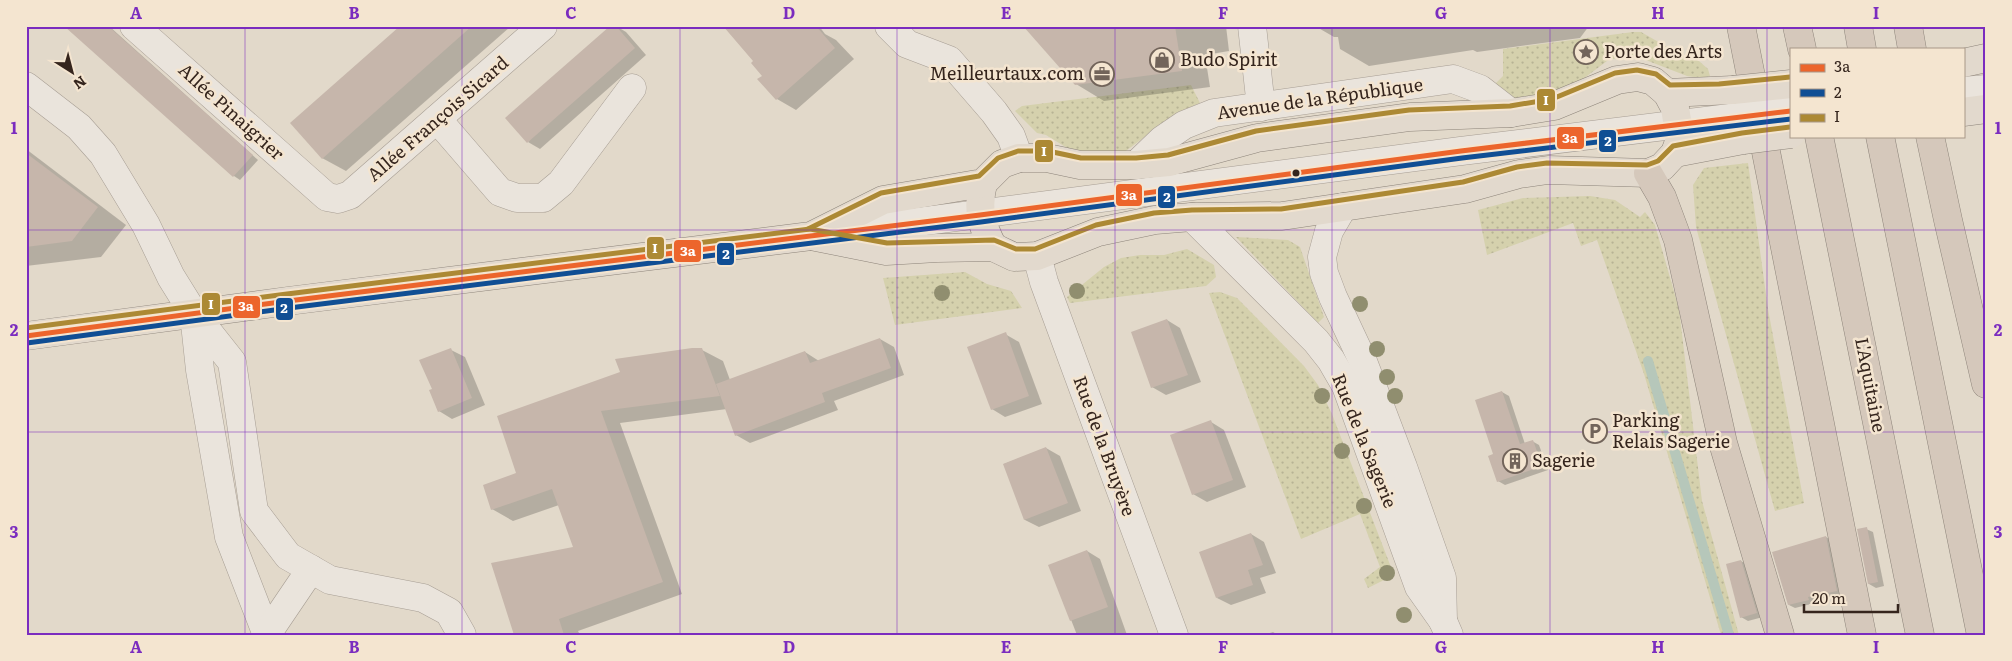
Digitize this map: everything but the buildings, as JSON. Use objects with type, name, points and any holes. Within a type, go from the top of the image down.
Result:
[{"type":"highway","points":[[1741,26],[1862,635]]},
{"type":"highway","points":[[1797,26],[1802,48]]},
{"type":"highway","points":[[1858,26],[1862,48]]},
{"type":"highway","points":[[1908,26],[1912,48]]},
{"type":"highway","name":"L'Aquitaine","points":[[1819,138],[1920,635]]},
{"type":"highway","points":[[1880,138],[1981,635]]},
{"type":"highway","points":[[1930,138],[1986,384]]},
{"type":"highway","points":[[1648,174],[1662,197],[1678,240],[1723,443],[1780,635]]},
{"type":"main road","points":[[1964,63],[1986,58]]},
{"type":"main road","name":"Avenue de la République","points":[[983,183],[1002,164],[1019,158],[1048,158],[1080,165],[1136,165],[1184,159],[1257,138],[1381,121],[1448,115],[1511,114],[1554,106],[1617,80],[1638,76],[1653,81],[1667,93]]},
{"type":"main road","points":[[26,336],[811,236],[886,251],[994,247],[1014,256],[1037,256],[1098,232],[1155,220],[1192,216],[1282,216],[1465,189],[1519,174],[1548,170],[1648,174],[1662,167],[1675,153],[1680,139],[1675,108],[1667,93],[1733,90],[1790,84]]},
{"type":"main road","points":[[1964,112],[1986,109]]},
{"type":"main road","points":[[1675,153],[1741,129],[1790,134]]},
{"type":"main road","points":[[811,236],[883,200],[983,183],[980,197],[980,215],[983,229],[994,247]]},
{"type":"street","name":"Allée Pinaigrier","points":[[134,26],[327,198]]},
{"type":"street","name":"Allée François Sicard","points":[[327,198],[338,199],[350,195],[543,26]]},
{"type":"street","points":[[889,26],[907,44],[949,60],[994,112],[1011,136],[1019,158]]},
{"type":"street","points":[[1252,26],[1261,107]]},
{"type":"street","name":"Avenue de la République","points":[[1136,165],[1162,140],[1184,125],[1214,113],[1453,79],[1480,89],[1511,114]]},
{"type":"street","points":[[26,86],[79,127],[103,154],[146,225],[171,277],[194,314],[232,362],[254,511],[288,556],[330,580],[423,598],[449,612],[462,635]]},
{"type":"street","points":[[437,119],[500,192],[517,198],[543,198],[561,183],[632,88]]},
{"type":"street","points":[[1964,91],[1986,88]]},
{"type":"street","points":[[811,236],[1678,124],[1741,129],[1790,111]]},
{"type":"street","name":"Rue de la Sagerie","points":[[1343,207],[1329,231],[1322,257],[1324,273],[1362,359],[1442,578],[1446,628]]},
{"type":"street","name":"Rue de la Sagerie","points":[[1192,216],[1316,341],[1331,360],[1346,386],[1419,587],[1446,628]]},
{"type":"street","name":"Rue de la Bruyère","points":[[1037,256],[1044,282],[1174,635]]},
{"type":"street","points":[[194,314],[200,370],[229,536],[267,634]]},
{"type":"street","points":[[267,634],[311,569]]},
{"type":"shaded area","points":[[1641,32],[1676,52],[1699,61],[1708,69],[1710,76],[1701,78],[1687,76],[1638,57],[1617,58],[1607,61],[1579,82],[1520,104],[1494,85],[1503,76],[1503,49]]},
{"type":"shaded area","points":[[1191,85],[1200,103],[1177,113],[1119,156],[1077,154],[1046,135],[1037,133],[1015,111],[1022,106]]},
{"type":"shaded area","points":[[1748,163],[1768,309],[1804,503],[1775,511],[1696,227],[1693,185],[1704,168]]},
{"type":"shaded area","points":[[1590,196],[1615,200],[1640,217],[1645,212],[1655,225],[1679,309],[1702,501],[1739,635],[1721,635],[1644,374],[1597,240],[1581,246],[1573,223],[1487,255],[1478,210],[1523,198]]},
{"type":"shaded area","points":[[1236,237],[1288,240],[1300,247],[1324,317],[1318,323]]},
{"type":"shaded area","points":[[1187,249],[1214,265],[1216,277],[1206,286],[1070,303],[1067,297],[1104,267],[1121,258],[1140,255],[1164,255]]},
{"type":"shaded area","points":[[965,272],[987,284],[1011,291],[1022,308],[895,325],[883,278]]},
{"type":"shaded area","points":[[1220,292],[1237,298],[1304,366],[1318,385],[1332,414],[1394,575],[1368,588],[1364,579],[1380,567],[1360,514],[1301,539],[1209,293]]},
{"type":"waterway","points":[[1648,361],[1729,635]]},
{"type":"transit line","name":"I","points":[[808,229],[881,193],[979,176],[998,158],[1018,151],[1048,151],[1081,158],[1136,158],[1168,155],[1256,131],[1409,110],[1510,106],[1552,99],[1615,73],[1637,70],[1656,74],[1670,85],[1719,84],[1790,77]]},
{"type":"transit line","name":"3a","points":[[26,336],[288,301],[980,215],[1461,151],[1790,111]]},
{"type":"transit line","name":"2","points":[[27,343],[289,308],[981,222],[1462,158],[1790,119]]},
{"type":"transit line","name":"I","points":[[26,328],[810,229],[887,243],[994,240],[1016,249],[1035,249],[1096,225],[1154,213],[1192,210],[1281,209],[1463,182],[1517,167],[1547,163],[1647,165],[1658,161],[1673,146],[1742,133],[1790,127]]},
{"type":"place","name":"Porte des Arts","points":[[1586,52]]},
{"type":"place","name":"Budo Spirit","points":[[1162,60]]},
{"type":"place","name":"Meilleurtaux.com","points":[[1102,74]]},
{"type":"place","name":"Parking Relais Sagerie","points":[[1595,431]]},
{"type":"place","name":"Sagerie","points":[[1515,461]]}]
